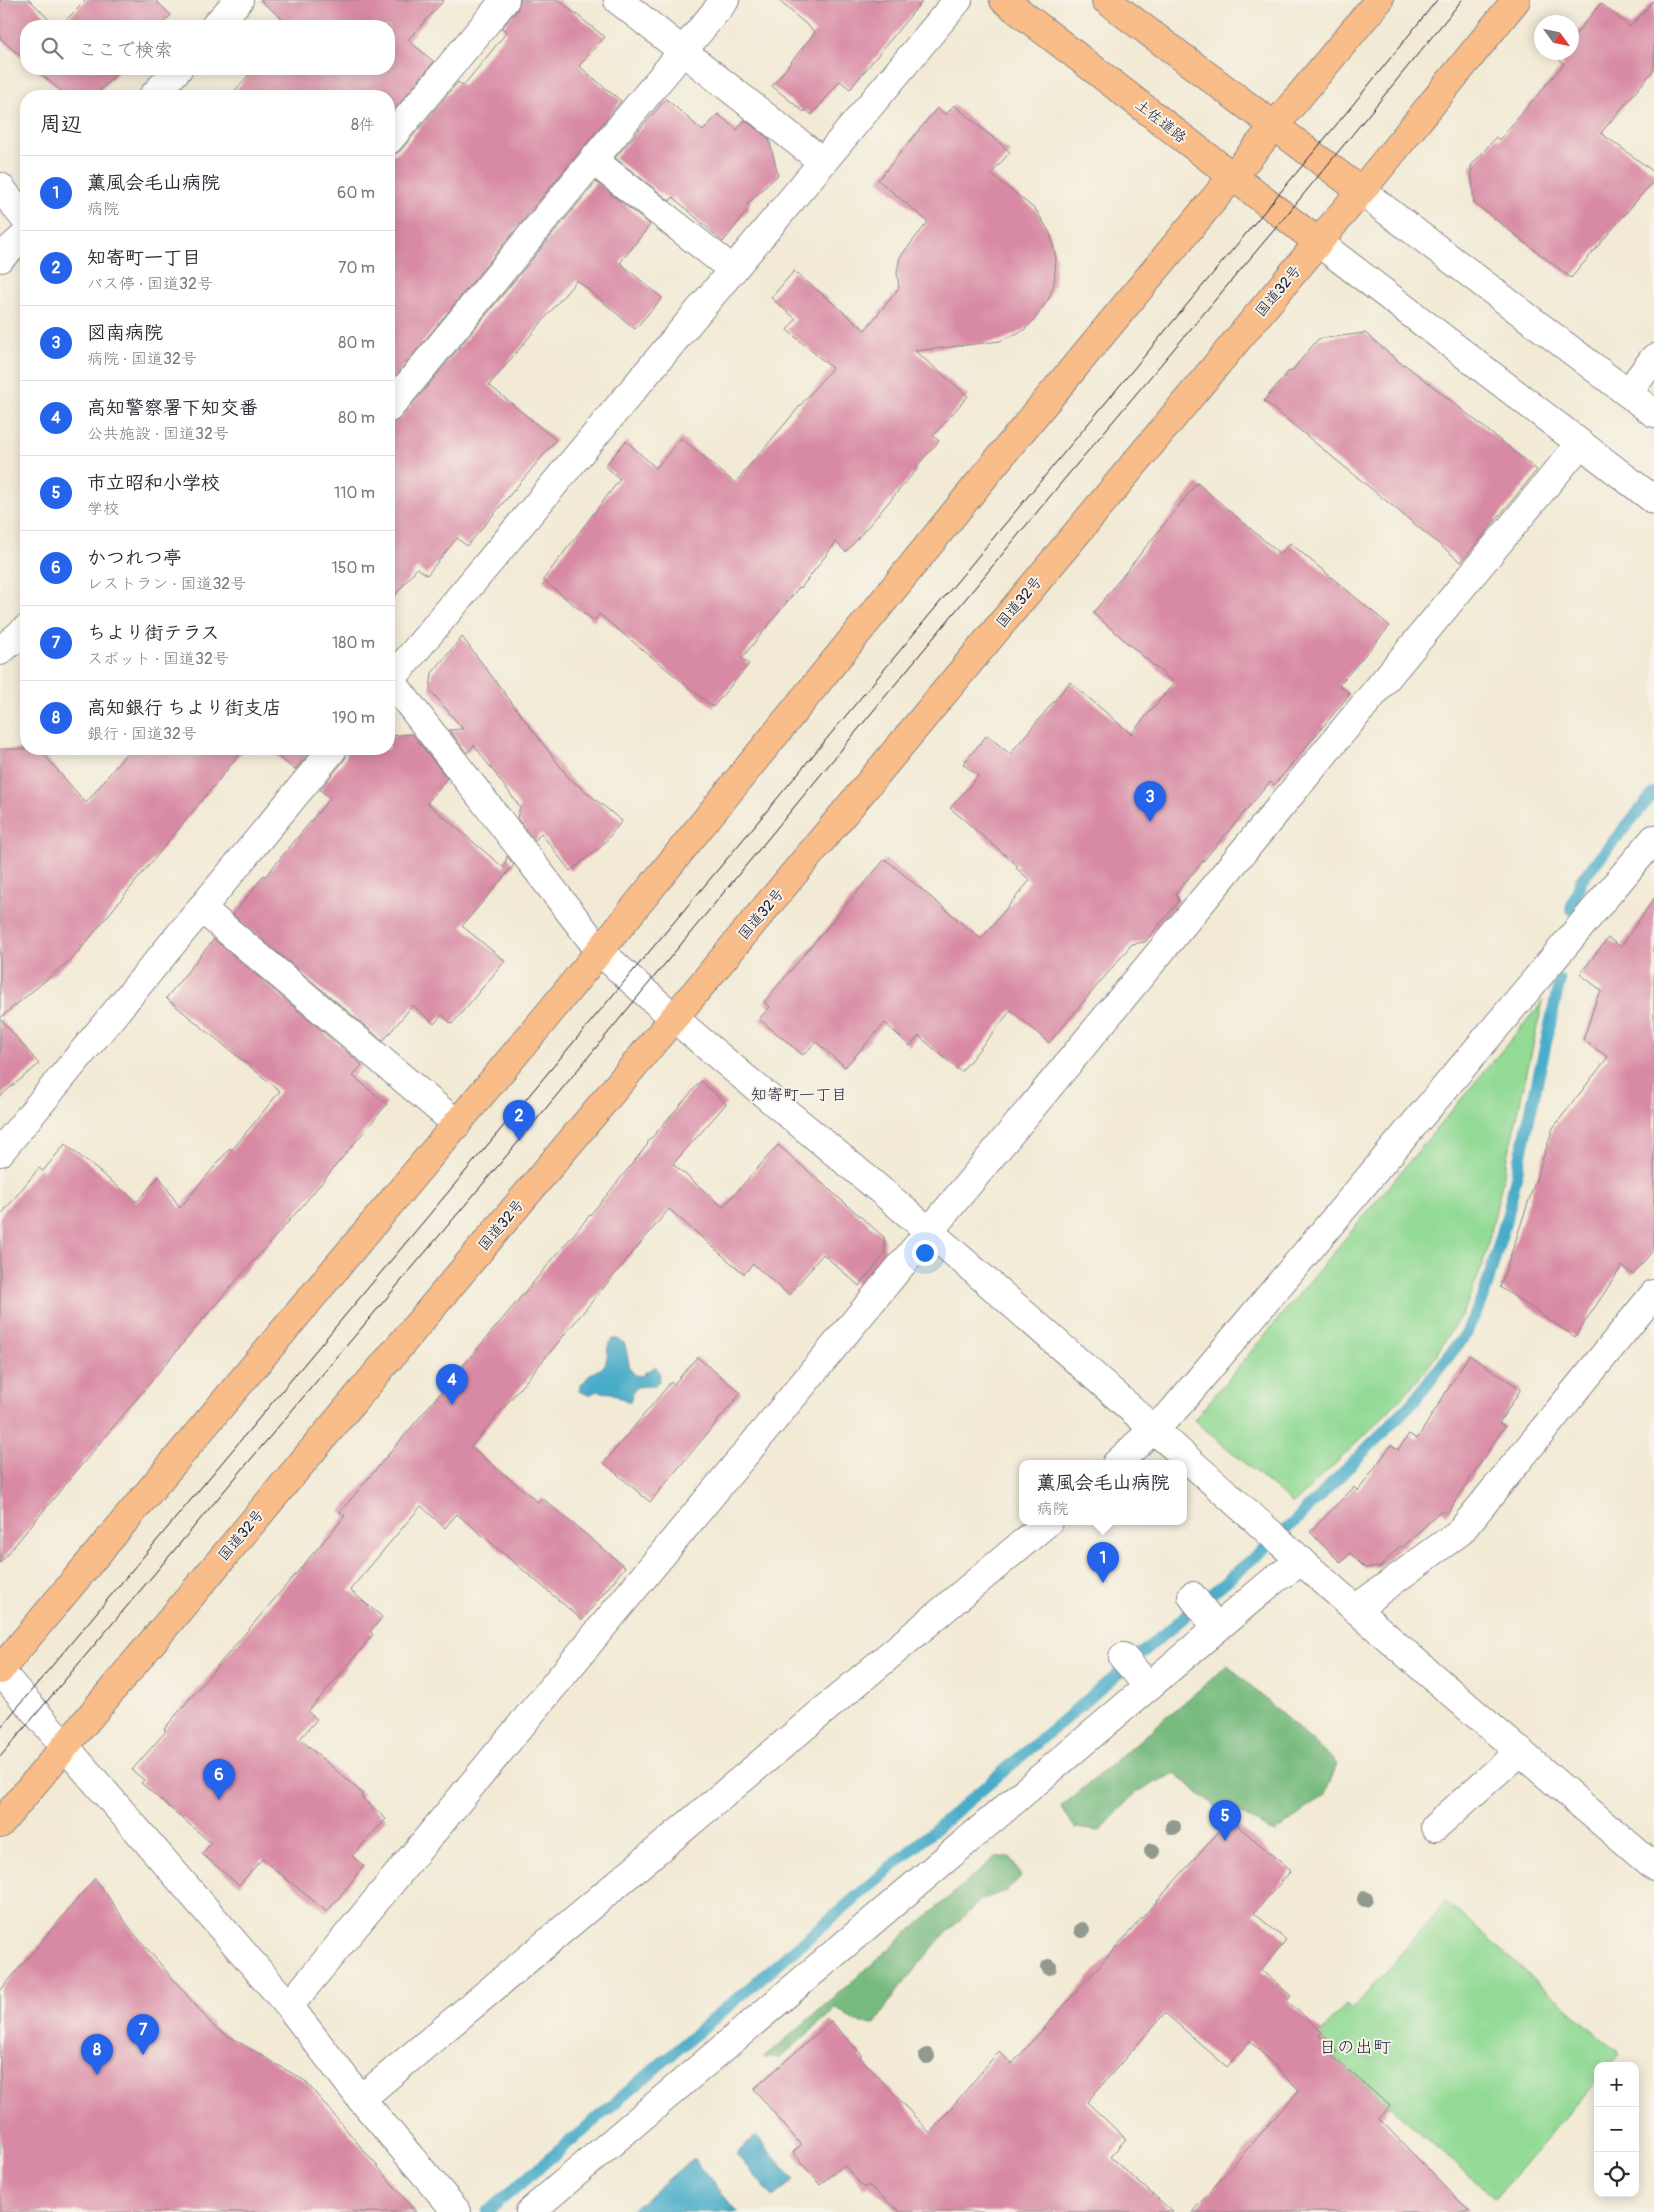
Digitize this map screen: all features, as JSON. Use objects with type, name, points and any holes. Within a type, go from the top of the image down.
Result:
[{"type":"highway","name":"土佐道路","points":[[1004,0],[1318,242]]},
{"type":"highway","points":[[1106,0],[1361,191]]},
{"type":"highway","points":[[0,1671],[600,951],[1009,446],[1231,175],[1379,0]]},
{"type":"highway","name":"国道32号","points":[[0,1824],[674,1019],[1361,191],[1516,0]]},
{"type":"street","points":[[221,20],[239,0]]},
{"type":"street","points":[[395,133],[505,0]]},
{"type":"street","points":[[618,0],[823,162]]},
{"type":"street","points":[[395,401],[725,0]]},
{"type":"street","points":[[395,673],[958,0]]},
{"type":"street","points":[[159,90],[172,75]]},
{"type":"street","points":[[594,160],[733,270]]},
{"type":"street","points":[[0,187],[20,212]]},
{"type":"street","points":[[1361,191],[1654,413]]},
{"type":"street","points":[[0,258],[20,240]]},
{"type":"street","points":[[1318,242],[1654,500]]},
{"type":"street","points":[[1628,393],[1654,358]]},
{"type":"street","points":[[289,2006],[1580,444]]},
{"type":"street","points":[[0,651],[20,634]]},
{"type":"street","points":[[395,688],[600,951],[674,1019],[930,1231],[1155,1429],[1355,1609],[1654,1866]]},
{"type":"street","points":[[0,1152],[328,755]]},
{"type":"street","points":[[1120,1460],[1173,1411],[1654,839]]},
{"type":"street","points":[[201,908],[457,1124]]},
{"type":"street","points":[[1355,1609],[1460,1532],[1654,1294]]},
{"type":"street","points":[[361,2099],[1044,1525]]},
{"type":"street","points":[[530,2212],[1275,1579],[1296,1556]]},
{"type":"street","points":[[1192,1596],[1217,1628]]},
{"type":"street","points":[[1123,1657],[1148,1686]]},
{"type":"street","points":[[0,1671],[289,2006],[361,2099],[456,2210]]},
{"type":"street","points":[[1435,1827],[1520,1751]]},
{"type":"green space","points":[[1543,1001],[1483,1264],[1466,1307],[1431,1363],[1408,1391],[1293,1504],[1194,1420]]},
{"type":"green space","points":[[1228,1665],[1337,1764],[1325,1795],[1274,1833],[1231,1808],[1216,1808],[1175,1773],[1136,1792],[1100,1831],[1075,1828],[1061,1807]]},
{"type":"green space","points":[[995,1857],[1010,1857],[1021,1876],[1007,1891],[981,1900],[940,1939],[896,1992],[875,2024],[855,2022],[837,2008],[780,2058],[764,2058]]},
{"type":"green space","points":[[1446,1902],[1620,2054],[1613,2062],[1594,2062],[1594,2084],[1495,2198],[1333,2057],[1337,2052],[1319,2036],[1346,2005],[1352,2010]]},
{"type":"water","points":[[612,1339],[618,1339],[625,1344],[630,1369],[635,1375],[643,1376],[644,1373],[655,1367],[660,1374],[659,1381],[655,1386],[637,1387],[633,1392],[630,1402],[611,1393],[599,1390],[589,1395],[579,1391],[580,1386],[589,1376],[605,1365],[608,1347]]},
{"type":"water","points":[[756,2136],[794,2180],[773,2197],[736,2154]]},
{"type":"water","points":[[693,2158],[738,2212],[630,2212]]},
{"type":"building","points":[[0,0],[30,0],[49,20],[20,20],[20,56],[0,38]]},
{"type":"building","points":[[86,0],[155,0],[171,15],[166,20],[66,20]]},
{"type":"building","points":[[260,0],[444,0],[408,40],[434,62],[395,109],[395,90],[235,90],[249,75],[395,75],[395,20],[284,20]]},
{"type":"building","points":[[520,0],[558,0],[605,37],[579,66],[621,101],[395,377],[395,154],[401,150],[458,82],[463,86],[507,32],[502,28],[517,10]]},
{"type":"building","points":[[778,0],[923,0],[850,89],[840,81],[812,115],[806,110],[804,112],[772,86],[815,32]]},
{"type":"building","points":[[1654,0],[1654,70],[1601,133],[1654,172],[1654,180],[1571,278],[1474,203],[1471,166],[1496,137],[1499,140],[1564,64],[1559,60],[1579,60],[1579,30],[1601,3],[1630,27]]},
{"type":"building","points":[[42,75],[115,75],[101,90],[60,90]]},
{"type":"building","points":[[666,99],[703,131],[718,114],[737,130],[745,120],[769,139],[778,175],[747,204],[750,207],[723,242],[673,197],[670,201],[615,158]]},
{"type":"building","points":[[954,105],[1010,152],[991,174],[1036,210],[1050,233],[1056,258],[1054,284],[1049,298],[1034,320],[1024,330],[1000,341],[915,351],[968,396],[933,436],[939,441],[846,552],[836,542],[801,588],[799,587],[742,658],[749,664],[713,707],[599,614],[594,621],[543,580],[620,479],[605,466],[626,441],[656,468],[681,438],[735,483],[832,368],[787,330],[796,319],[771,298],[794,271],[865,330],[899,288],[897,272],[900,257],[928,222],[878,180],[937,108],[946,115]]},
{"type":"building","points":[[596,182],[650,225],[620,263],[662,298],[635,329],[577,280],[489,385],[556,440],[467,546],[457,538],[427,575],[417,568],[395,596],[395,422],[401,418]]},
{"type":"building","points":[[1365,333],[1537,470],[1461,562],[1264,401],[1318,339]]},
{"type":"building","points":[[1197,483],[1280,554],[1290,543],[1390,626],[1339,685],[1350,694],[1274,785],[1270,782],[1176,893],[1179,901],[1145,942],[1132,944],[1049,1043],[1011,1010],[961,1072],[919,1036],[910,1046],[885,1023],[845,1067],[816,1042],[803,1055],[759,1019],[770,1007],[764,1002],[885,859],[981,939],[1030,880],[1016,868],[1018,866],[950,808],[978,776],[963,764],[987,735],[1010,754],[1070,682],[1131,734],[1174,683],[1093,613]]},
{"type":"building","points":[[462,637],[569,778],[622,821],[602,846],[570,871],[541,833],[535,841],[517,818],[520,807],[474,745],[467,753],[449,730],[463,729],[430,690],[432,673]]},
{"type":"building","points":[[412,734],[447,778],[427,803],[504,868],[507,856],[514,865],[462,926],[505,961],[452,1024],[442,1015],[434,1024],[413,1005],[383,1041],[233,915],[264,875],[265,877],[330,798],[320,790],[346,755],[395,755],[395,735]]},
{"type":"building","points":[[0,749],[20,749],[20,755],[44,755],[86,803],[125,755],[239,755],[74,957],[0,1018]]},
{"type":"building","points":[[276,755],[308,755],[295,770]]},
{"type":"building","points":[[1654,898],[1654,1249],[1633,1275],[1622,1266],[1575,1337],[1500,1287],[1553,1128],[1608,1057],[1583,1040],[1597,998],[1602,991],[1580,974],[1608,938],[1621,947]]},
{"type":"building","points":[[214,939],[362,1065],[353,1076],[387,1104],[303,1205],[208,1313],[0,1563],[0,1216],[39,1168],[43,1171],[65,1144],[137,1202],[159,1176],[180,1208],[230,1148],[232,1150],[280,1091],[166,998]]},
{"type":"building","points":[[0,1018],[39,1064],[0,1096]]},
{"type":"building","points":[[701,1081],[726,1104],[673,1164],[723,1207],[778,1145],[884,1237],[885,1254],[859,1286],[823,1254],[789,1295],[753,1264],[744,1274],[669,1209],[471,1447],[538,1502],[542,1498],[625,1567],[582,1620],[457,1514],[445,1528],[421,1506],[350,1590],[382,1617],[370,1632],[373,1634],[364,1646],[308,1712],[317,1719],[300,1739],[363,1794],[361,1797],[386,1819],[352,1856],[364,1866],[327,1912],[262,1859],[239,1885],[202,1854],[211,1843],[141,1783],[144,1780],[132,1770],[166,1731],[164,1729],[345,1516],[340,1512],[611,1190],[647,1143]]},
{"type":"building","points":[[1469,1355],[1521,1389],[1499,1423],[1505,1426],[1447,1514],[1441,1510],[1403,1547],[1400,1546],[1380,1567],[1365,1568],[1350,1553],[1341,1563],[1310,1532],[1354,1487],[1358,1491],[1391,1445],[1398,1450],[1409,1434],[1417,1439]]},
{"type":"building","points":[[697,1357],[741,1393],[650,1502],[604,1463],[671,1382],[674,1384]]},
{"type":"building","points":[[1230,1819],[1291,1871],[1254,1913],[1286,1940],[1261,1970],[1291,1996],[1287,2001],[1322,2032],[1319,2036],[1337,2052],[1333,2057],[1390,2106],[1379,2119],[1470,2212],[1192,2212],[1299,2090],[1250,2041],[1227,2067],[1165,2013],[1087,2102],[1126,2139],[1110,2157],[1173,2212],[900,2212],[868,2185],[864,2188],[844,2165],[820,2185],[793,2152],[801,2145],[754,2089],[831,2021],[862,2055],[860,2057],[930,2133],[999,2051],[1012,2064]]},
{"type":"building","points":[[95,1878],[132,1931],[215,2028],[305,2081],[416,2212],[0,2212],[0,1991]]},
{"type":"waterway","points":[[1571,909],[1581,880],[1654,793]]},
{"type":"waterway","points":[[487,2212],[1251,1560],[1292,1524],[1413,1402],[1466,1334],[1485,1292],[1508,1213],[1560,980]]},
{"type":"tram line","points":[[0,1728],[746,836],[1351,107],[1437,0]]},
{"type":"tram line","points":[[0,1757],[519,1141],[1061,483],[1285,217],[1462,0]]},
{"type":"place","name":"図南病院","points":[[1150,822]]},
{"type":"place","name":"知寄町一丁目","points":[[519,1141]]},
{"type":"place","name":"高知警察署下知交番","points":[[452,1405]]},
{"type":"place","name":"薫風会毛山病院","points":[[1103,1583]]},
{"type":"place","name":"かつれつ亭","points":[[219,1800]]},
{"type":"place","name":"市立昭和小学校","points":[[1225,1841]]},
{"type":"place","name":"ちより街テラス","points":[[143,2055]]},
{"type":"place","name":"高知銀行 ちより街支店","points":[[97,2075]]},
{"type":"district","name":"知寄町一丁目","points":[[799,1094]]},
{"type":"district","name":"日の出町","points":[[1355,2047]]}]
